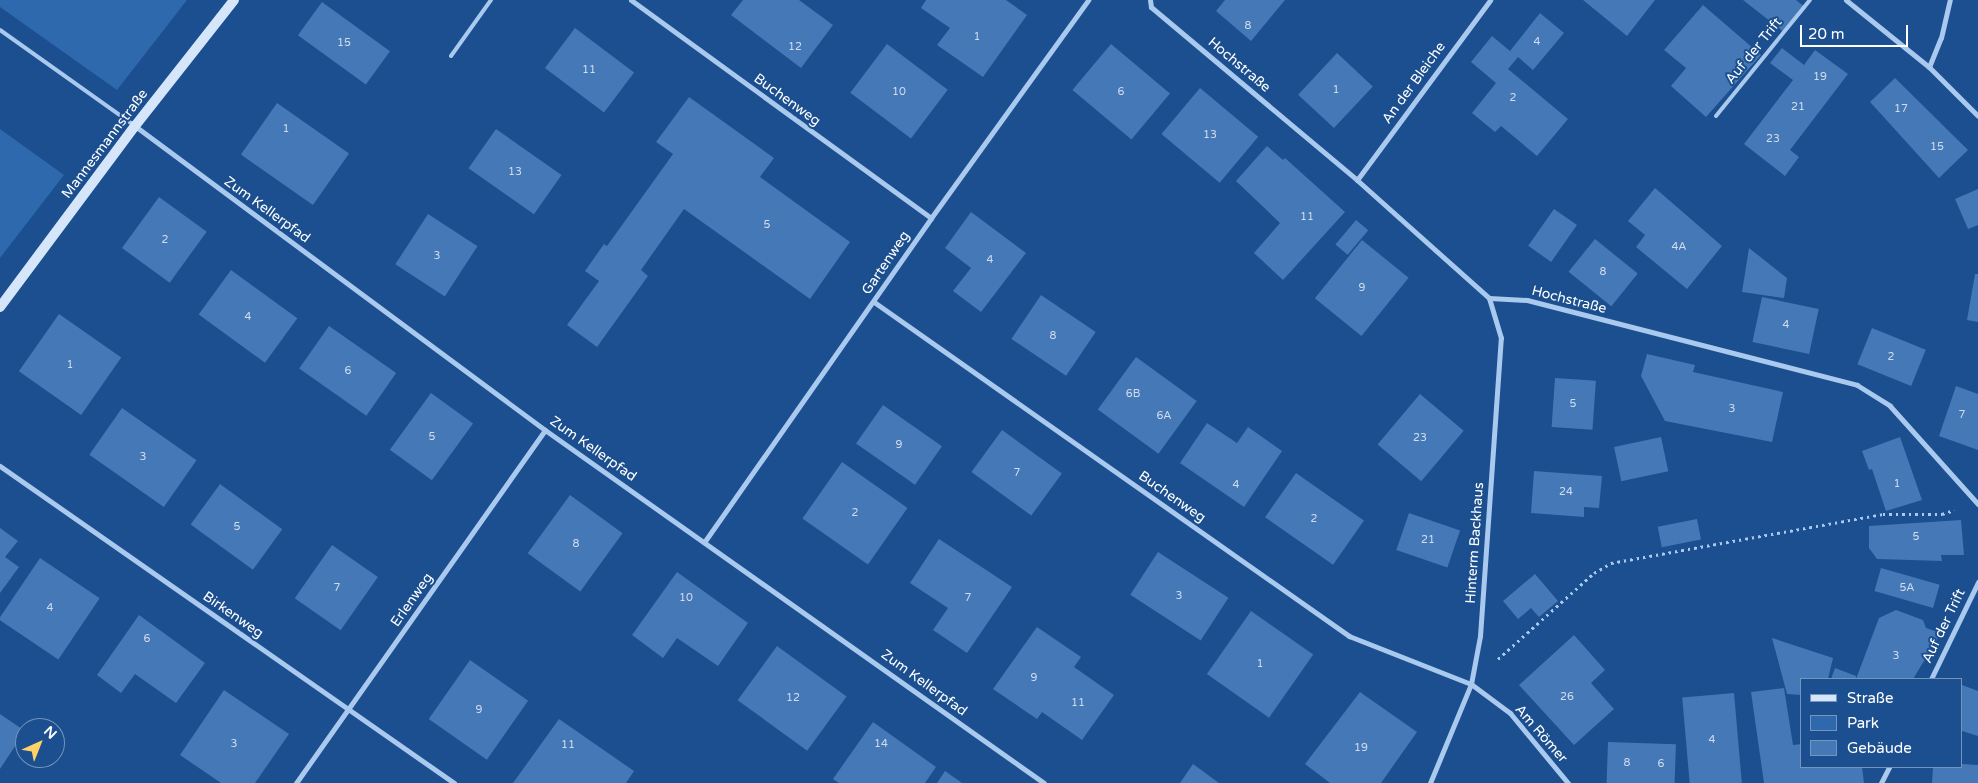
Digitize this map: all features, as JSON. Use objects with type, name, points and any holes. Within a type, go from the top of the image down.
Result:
[{"type":"street","name":"Mannesmannstraße","points":[[0,307],[135,126],[234,0]]},
{"type":"street","name":"Buchenweg","points":[[631,0],[931,218]]},
{"type":"street","name":"Gartenweg","points":[[705,541],[931,218],[1088,0]]},
{"type":"street","name":"Hochstraße","points":[[1150,0],[1151,7],[1357,180],[1489,298],[1527,300],[1857,385],[1890,406],[1978,504]]},
{"type":"street","name":"An der Bleiche","points":[[1357,180],[1490,0]]},
{"type":"street","points":[[1846,0],[1929,67],[1978,116]]},
{"type":"street","points":[[1929,67],[1941,38],[1950,0]]},
{"type":"street","name":"Zum Kellerpfad","points":[[135,126],[545,430],[705,541],[1044,783]]},
{"type":"street","name":"Hinterm Backhaus","points":[[1430,783],[1471,684],[1480,636],[1502,338],[1489,298]]},
{"type":"street","name":"Buchenweg","points":[[874,302],[1349,636],[1471,684]]},
{"type":"street","name":"Erlenweg","points":[[296,783],[545,430]]},
{"type":"street","name":"Birkenweg","points":[[0,466],[454,783]]},
{"type":"street","name":"Auf der Trift","points":[[1931,678],[1978,582]]},
{"type":"street","name":"Am Römer","points":[[1471,684],[1510,713],[1568,783]]},
{"type":"street","points":[[1881,783],[1888,768]]},
{"type":"lane","points":[[451,56],[491,0]]},
{"type":"lane","name":"Auf der Trift","points":[[1716,116],[1810,0]]},
{"type":"lane","points":[[0,30],[135,126]]},
{"type":"path","points":[[1471,684],[1594,573],[1611,563],[1883,514],[1942,514],[1961,508]]},
{"type":"green space","points":[[0,0],[187,0],[117,90],[0,7]]},
{"type":"green space","points":[[0,129],[64,175],[0,258]]},
{"type":"building","points":[[743,0],[799,0],[833,25],[801,68],[731,15]]},
{"type":"building","points":[[926,0],[1006,0],[1027,15],[983,77],[937,45],[950,28],[921,8]]},
{"type":"building","points":[[1225,0],[1285,0],[1251,41],[1216,11]]},
{"type":"building","points":[[1583,0],[1655,0],[1627,36]]},
{"type":"building","points":[[1743,0],[1796,0],[1806,8],[1785,33]]},
{"type":"building","points":[[322,2],[390,51],[366,85],[298,35]]},
{"type":"building","points":[[1703,5],[1761,55],[1706,117],[1671,86],[1686,68],[1664,50]]},
{"type":"building","points":[[1540,13],[1564,33],[1533,70],[1518,57],[1508,69],[1568,119],[1537,156],[1501,126],[1495,132],[1472,113],[1496,83],[1471,62],[1492,36],[1510,51]]},
{"type":"building","points":[[575,28],[634,73],[604,112],[545,68]]},
{"type":"building","points":[[887,44],[948,90],[911,138],[850,93]]},
{"type":"building","points":[[1111,44],[1170,93],[1131,139],[1072,90]]},
{"type":"building","points":[[1782,48],[1804,65],[1815,50],[1848,74],[1790,150],[1799,157],[1785,176],[1744,144],[1793,80],[1770,63]]},
{"type":"building","points":[[1337,53],[1373,86],[1334,128],[1298,95]]},
{"type":"building","points":[[1895,78],[1968,150],[1939,178],[1870,102]]},
{"type":"building","points":[[1200,88],[1258,137],[1220,183],[1161,134]]},
{"type":"building","points":[[689,97],[774,158],[760,177],[850,242],[810,299],[684,209],[641,270],[648,276],[597,347],[567,325],[599,281],[585,271],[604,244],[607,246],[673,154],[656,142]]},
{"type":"building","points":[[277,103],[349,153],[313,205],[241,155]]},
{"type":"building","points":[[496,129],[562,175],[534,214],[468,168]]},
{"type":"building","points":[[1267,146],[1283,160],[1285,158],[1345,212],[1283,280],[1254,253],[1280,223],[1236,181]]},
{"type":"building","points":[[1655,188],[1722,246],[1687,289],[1636,247],[1645,235],[1628,221]]},
{"type":"building","points":[[1978,189],[1978,225],[1968,229],[1955,199]]},
{"type":"building","points":[[159,197],[207,232],[170,283],[122,248]]},
{"type":"building","points":[[1554,209],[1577,225],[1551,262],[1528,246]]},
{"type":"building","points":[[971,212],[1026,253],[981,312],[953,291],[971,268],[945,248]]},
{"type":"building","points":[[428,214],[477,246],[445,296],[395,264]]},
{"type":"building","points":[[1356,220],[1368,230],[1348,255],[1335,245]]},
{"type":"building","points":[[1595,239],[1638,274],[1611,306],[1569,272]]},
{"type":"building","points":[[1362,240],[1409,278],[1361,336],[1315,298]]},
{"type":"building","points":[[1749,248],[1787,278],[1784,298],[1742,292]]},
{"type":"building","points":[[231,270],[297,318],[265,363],[199,314]]},
{"type":"building","points":[[1975,274],[1978,274],[1978,322],[1967,320]]},
{"type":"building","points":[[1041,295],[1096,332],[1066,376],[1011,339]]},
{"type":"building","points":[[1762,297],[1819,309],[1809,354],[1752,342]]},
{"type":"building","points":[[59,314],[121,358],[81,415],[19,371]]},
{"type":"building","points":[[329,326],[396,373],[366,416],[299,369]]},
{"type":"building","points":[[1872,328],[1926,350],[1911,386],[1857,364]]},
{"type":"building","points":[[1647,354],[1695,365],[1693,372],[1783,392],[1772,442],[1665,421],[1641,376]]},
{"type":"building","points":[[1136,357],[1197,401],[1158,454],[1098,410]]},
{"type":"building","points":[[1555,378],[1596,381],[1592,430],[1552,427]]},
{"type":"building","points":[[1956,386],[1978,394],[1978,450],[1939,436]]},
{"type":"building","points":[[431,393],[473,424],[432,480],[390,450]]},
{"type":"building","points":[[1420,394],[1464,431],[1421,481],[1378,445]]},
{"type":"building","points":[[883,405],[942,446],[915,485],[856,444]]},
{"type":"building","points":[[122,408],[197,460],[164,507],[89,455]]},
{"type":"building","points":[[1207,423],[1237,443],[1248,427],[1282,451],[1244,507],[1180,463]]},
{"type":"building","points":[[1002,430],[1062,473],[1031,516],[971,472]]},
{"type":"building","points":[[1661,437],[1668,471],[1621,481],[1614,447]]},
{"type":"building","points":[[1900,437],[1922,500],[1886,511],[1872,469],[1869,470],[1862,451]]},
{"type":"building","points":[[842,462],[908,508],[868,564],[802,519]]},
{"type":"building","points":[[1534,471],[1602,476],[1599,508],[1584,507],[1584,517],[1531,513]]},
{"type":"building","points":[[1296,473],[1364,521],[1333,565],[1265,517]]},
{"type":"building","points":[[220,484],[282,529],[253,570],[191,524]]},
{"type":"building","points":[[570,495],[623,533],[580,591],[528,553]]},
{"type":"building","points":[[1409,513],[1460,531],[1447,567],[1396,550]]},
{"type":"building","points":[[1697,519],[1701,540],[1662,547],[1658,527]]},
{"type":"building","points":[[1961,520],[1964,555],[1941,555],[1942,561],[1877,559],[1869,548],[1869,526]]},
{"type":"building","points":[[0,528],[18,541],[5,557],[19,567],[0,593]]},
{"type":"building","points":[[939,539],[1012,587],[967,653],[933,630],[948,608],[910,583]]},
{"type":"building","points":[[332,545],[378,577],[341,630],[295,598]]},
{"type":"building","points":[[1158,552],[1228,598],[1201,641],[1130,595]]},
{"type":"building","points":[[40,558],[100,598],[58,660],[0,620],[0,617]]},
{"type":"building","points":[[1881,568],[1940,585],[1933,608],[1874,591]]},
{"type":"building","points":[[677,572],[748,623],[718,666],[677,638],[663,658],[632,635]]},
{"type":"building","points":[[1535,574],[1558,601],[1539,617],[1531,608],[1518,619],[1503,601]]},
{"type":"building","points":[[1896,610],[1923,620],[1926,628],[1941,633],[1914,678],[1856,678],[1879,618]]},
{"type":"building","points":[[1251,611],[1313,655],[1269,718],[1207,674]]},
{"type":"building","points":[[139,615],[205,663],[176,703],[135,674],[121,693],[97,675]]},
{"type":"building","points":[[1037,627],[1081,657],[1074,667],[1114,695],[1082,740],[1042,712],[1037,719],[993,689]]},
{"type":"building","points":[[1574,635],[1605,670],[1591,683],[1614,709],[1574,745],[1519,685]]},
{"type":"building","points":[[1772,638],[1833,658],[1828,678],[1800,678],[1800,695],[1787,694]]},
{"type":"building","points":[[777,646],[847,697],[807,751],[738,700]]},
{"type":"building","points":[[470,660],[528,701],[487,760],[429,719]]},
{"type":"building","points":[[1835,668],[1856,676],[1856,678],[1831,678]]},
{"type":"building","points":[[1963,685],[1978,691],[1978,736],[1963,731]]},
{"type":"building","points":[[1784,688],[1793,745],[1800,744],[1800,768],[1862,768],[1864,783],[1764,783],[1751,692]]},
{"type":"building","points":[[224,690],[289,734],[255,783],[221,783],[180,755]]},
{"type":"building","points":[[1360,692],[1417,732],[1381,783],[1330,783],[1305,764]]},
{"type":"building","points":[[1734,693],[1742,783],[1690,783],[1682,698]]},
{"type":"building","points":[[0,714],[15,724],[15,746],[0,769]]},
{"type":"building","points":[[559,719],[634,771],[626,783],[513,783]]},
{"type":"building","points":[[873,722],[936,767],[925,783],[839,783],[833,779]]},
{"type":"building","points":[[1608,742],[1676,744],[1675,783],[1607,783]]},
{"type":"building","points":[[1193,764],[1219,783],[1180,783]]},
{"type":"building","points":[[1963,764],[1978,765],[1978,783],[1932,783],[1933,768],[1963,768]]},
{"type":"building","points":[[945,771],[962,783],[937,783]]}]
